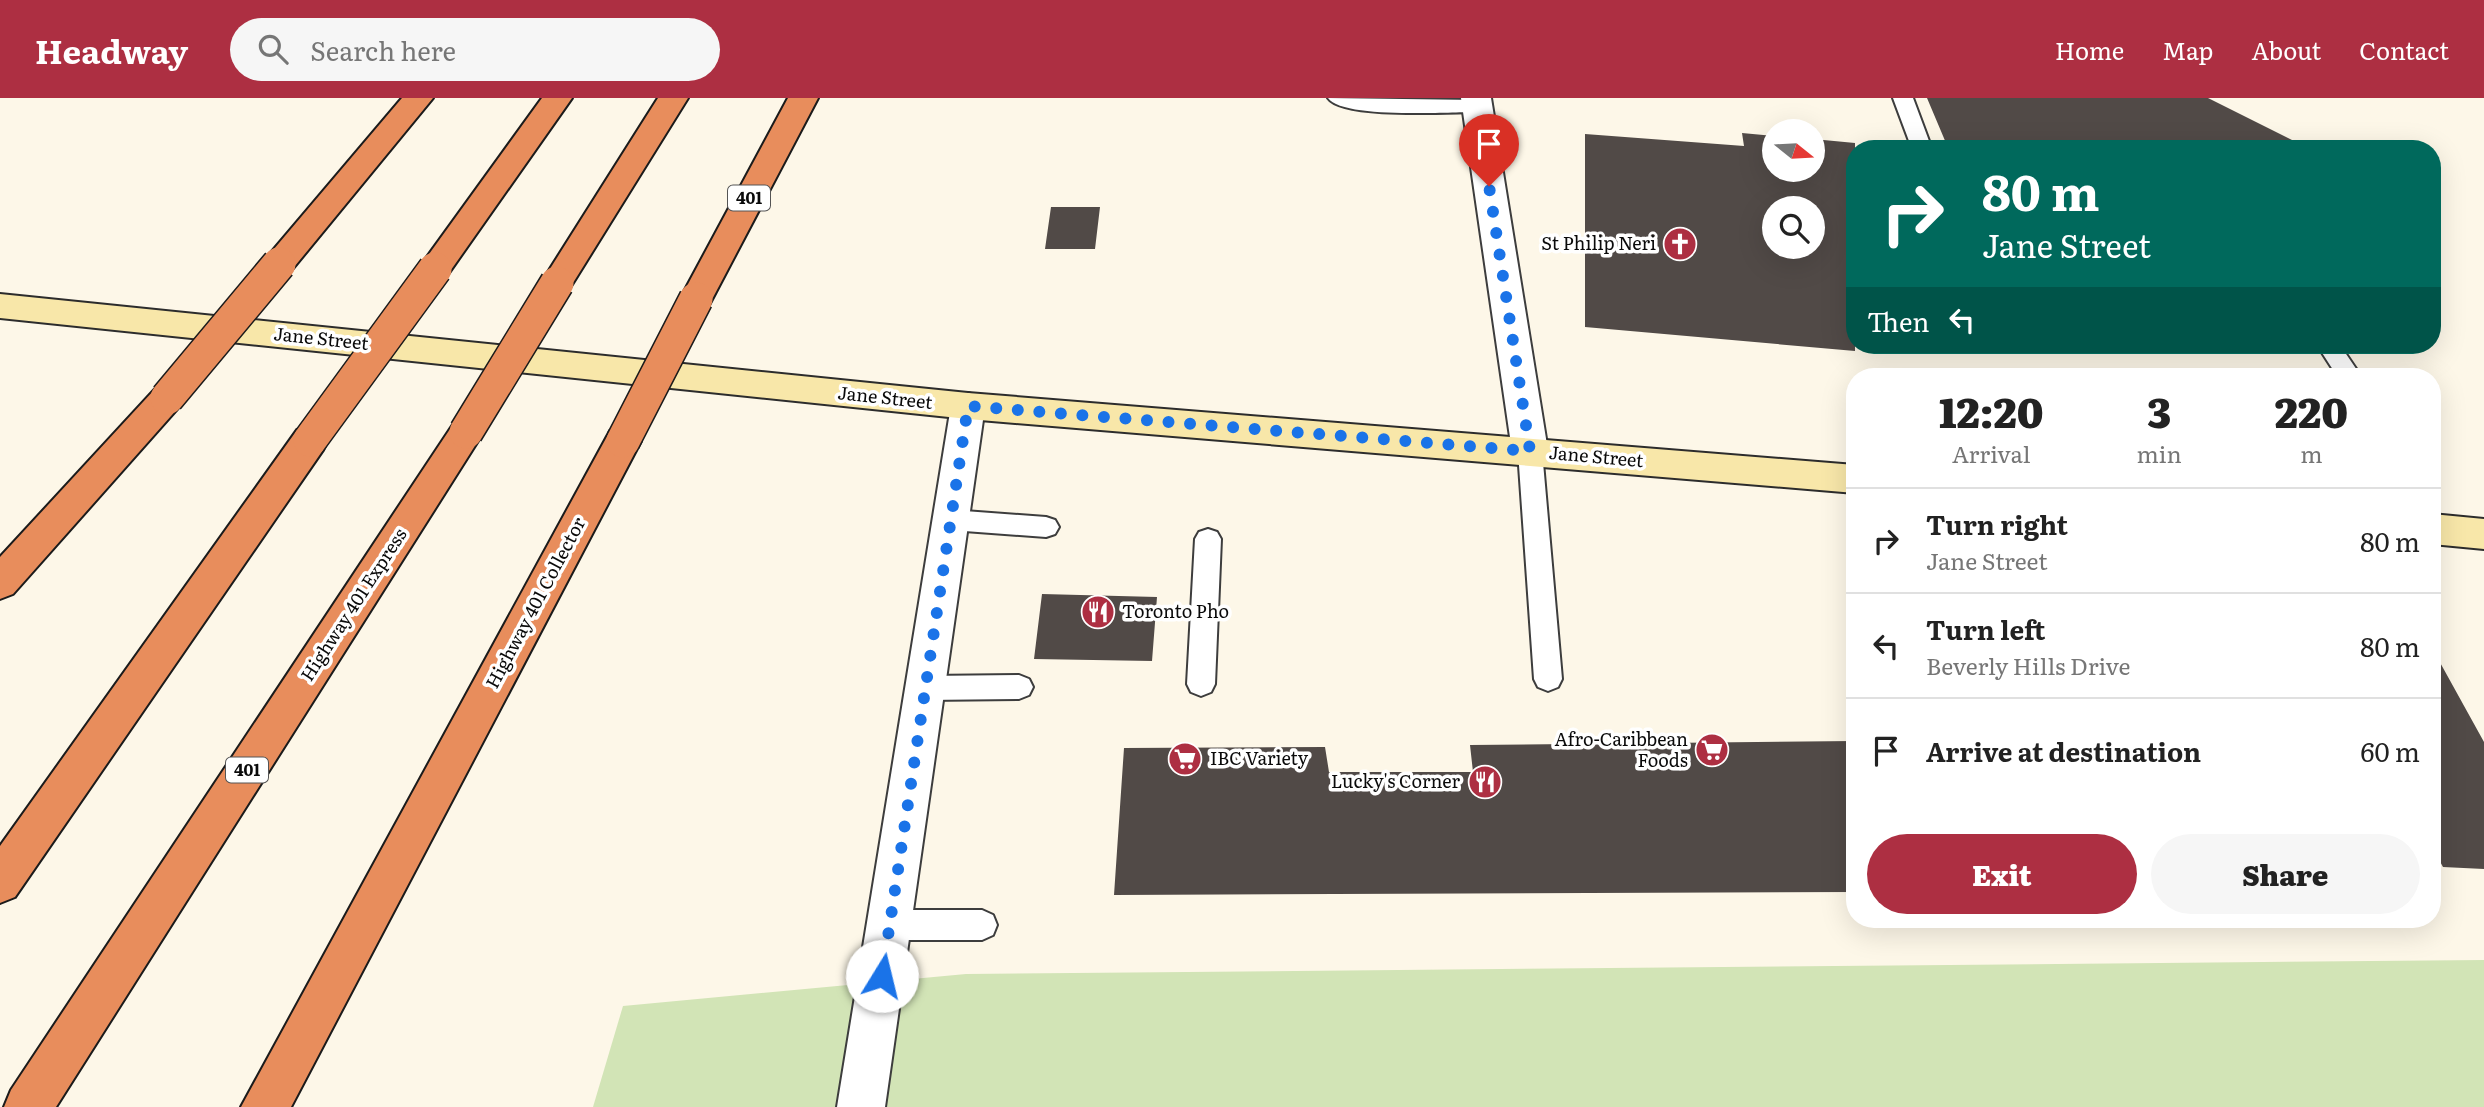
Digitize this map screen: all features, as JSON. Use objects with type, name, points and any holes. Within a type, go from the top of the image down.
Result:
[{"type":"highway","points":[[0,583],[167,398],[418,98]]},
{"type":"highway","points":[[0,882],[310,440],[557,98]]},
{"type":"highway","name":"Highway 401 Express","points":[[28,1107],[466,432],[673,98]]},
{"type":"highway","name":"Highway 401 Collector","points":[[265,1107],[622,442],[803,98]]},
{"type":"main road","name":"Jane Street","points":[[0,306],[968,406],[1846,478]]},
{"type":"main road","points":[[2441,527],[2484,534]]},
{"type":"street","points":[[1477,102],[1530,451]]},
{"type":"street","points":[[861,1107],[968,406]]},
{"type":"lane","points":[[1338,98],[1355,105],[1477,102]]},
{"type":"lane","points":[[1903,98],[1919,140]]},
{"type":"lane","points":[[1530,451],[1548,679]]},
{"type":"lane","points":[[951,520],[1046,527]]},
{"type":"lane","points":[[1201,684],[1208,539]]},
{"type":"lane","points":[[925,688],[1019,687]]},
{"type":"lane","points":[[890,925],[982,925]]},
{"type":"green space","points":[[2484,960],[2484,1107],[593,1107],[623,1006],[966,974]]},
{"type":"building","points":[[1927,98],[2208,98],[2292,140],[1945,140]]},
{"type":"building","name":"St Philip Neri","points":[[1742,133],[1762,135],[1762,182],[1825,182],[1825,140],[1846,142],[1846,350],[1585,327],[1585,134],[1744,146]]},
{"type":"building","points":[[1051,207],[1100,207],[1095,249],[1045,249]]},
{"type":"building","name":"Toronto Pho","points":[[1042,594],[1157,597],[1152,661],[1034,659]]},
{"type":"building","points":[[2441,664],[2484,742],[2484,869],[2443,867]]},
{"type":"building","points":[[1846,741],[1846,892],[1114,895],[1124,748],[1325,747],[1329,772],[1473,772],[1470,745]]},
{"type":"place","name":"St Philip Neri","points":[[1680,244]]},
{"type":"place","name":"Toronto Pho","points":[[1098,612]]},
{"type":"place","name":"Afro-Caribbean Foods","points":[[1712,750]]},
{"type":"place","name":"IBC Variety","points":[[1185,759]]},
{"type":"place","name":"Lucky's Corner","points":[[1485,782]]},
{"type":"route","points":[[882,976],[968,406],[1530,451],[1489,186]]}]
